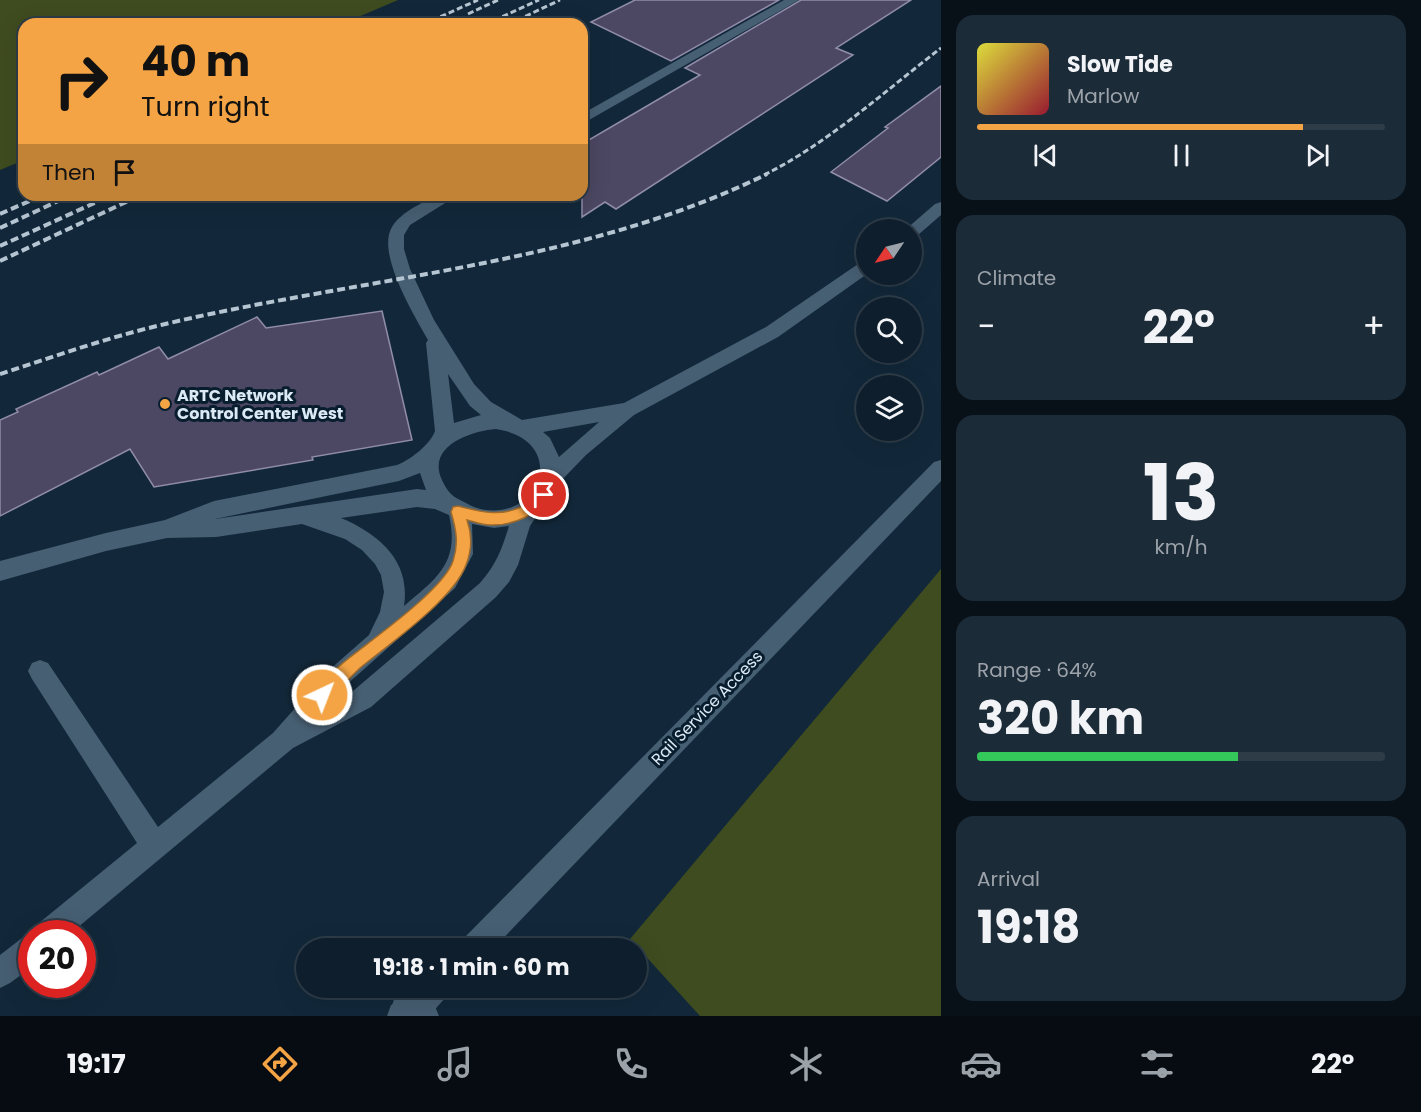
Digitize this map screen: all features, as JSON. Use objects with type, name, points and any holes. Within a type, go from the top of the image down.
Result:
[{"type":"lane","points":[[588,117],[793,0]]},
{"type":"lane","points":[[440,201],[402,224],[394,242],[406,277],[434,339],[476,400],[489,412],[535,437],[546,449],[551,464],[551,479]]},
{"type":"lane","points":[[922,223],[941,207]]},
{"type":"lane","points":[[282,742],[363,699],[488,590],[501,575],[510,558],[520,523],[544,495],[551,479],[579,449],[627,410],[772,332],[856,274]]},
{"type":"lane","points":[[65,920],[282,742],[336,679],[426,604],[452,578],[463,549],[464,532],[454,509],[437,493],[431,477],[430,460],[445,430],[434,339]]},
{"type":"lane","points":[[167,530],[214,510],[399,473],[414,467],[456,429],[474,422],[493,421],[516,426],[627,410]]},
{"type":"lane","name":"Rail Service Access","points":[[484,938],[941,468]]},
{"type":"lane","points":[[0,571],[106,542],[167,530],[216,528],[403,499],[435,500],[480,518],[503,519],[531,508]]},
{"type":"lane","points":[[275,519],[332,522],[355,533],[374,546],[384,558],[394,576],[397,593],[395,608],[388,625],[374,646]]},
{"type":"lane","points":[[40,671],[155,846]]},
{"type":"lane","points":[[0,973],[18,959]]},
{"type":"green space","points":[[0,0],[398,0],[356,18],[18,18],[18,162],[0,170]]},
{"type":"green space","points":[[941,569],[941,1016],[700,1016],[647,958],[647,938],[631,938]]},
{"type":"building","points":[[635,0],[779,0],[671,61],[591,22]]},
{"type":"building","points":[[801,0],[911,0],[836,48],[853,55],[616,209],[605,202],[582,217],[582,201],[588,201],[588,140],[700,75],[685,68]]},
{"type":"building","points":[[941,86],[941,157],[887,201],[831,172],[888,128],[885,127]]},
{"type":"building","points":[[382,311],[412,440],[312,457],[313,460],[154,487],[130,449],[0,516],[0,420],[18,412],[16,409],[97,372],[99,375],[159,347],[168,359],[257,317],[266,328]]},
{"type":"railway","points":[[438,18],[478,0]]},
{"type":"railway","points":[[468,14],[498,0]]},
{"type":"railway","points":[[499,18],[539,0]]},
{"type":"railway","points":[[522,18],[560,0]]},
{"type":"railway","points":[[764,175],[833,133],[941,48]]},
{"type":"railway","points":[[0,374],[161,325],[546,250],[621,230],[695,205],[767,174]]},
{"type":"railway","points":[[0,214],[29,201]]},
{"type":"railway","points":[[0,228],[58,201]]},
{"type":"railway","points":[[0,246],[99,201]]},
{"type":"railway","points":[[0,261],[128,201]]},
{"type":"place","name":"ARTC Network Control Center West","points":[[165,404]]},
{"type":"route","points":[[322,695],[336,679],[426,604],[452,578],[463,549],[464,532],[458,512],[472,517],[503,519],[531,508],[544,495]]}]
